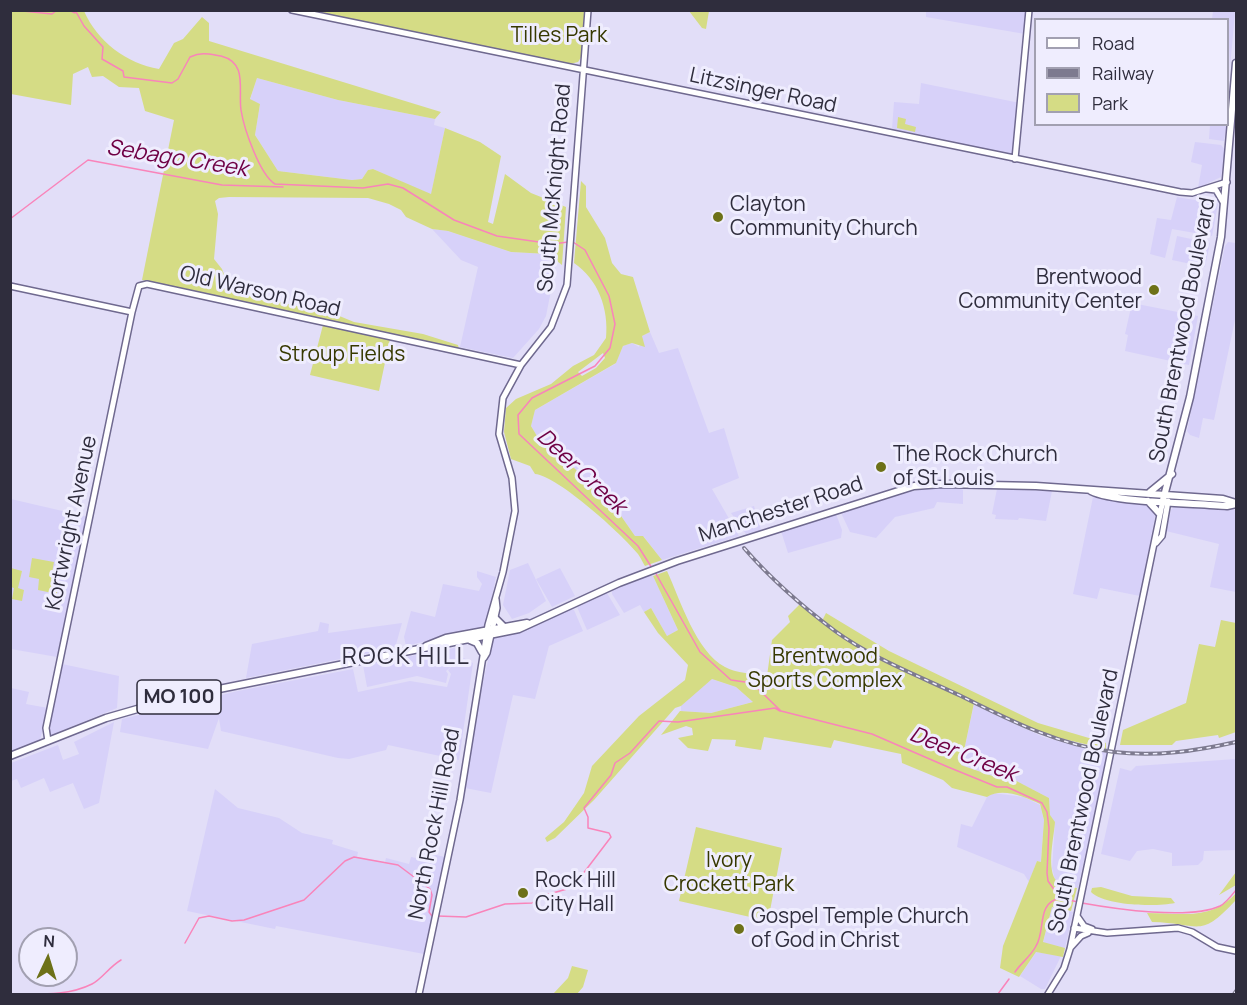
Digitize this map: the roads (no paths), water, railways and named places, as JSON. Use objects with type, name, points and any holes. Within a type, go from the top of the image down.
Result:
[{"type":"main road","name":"South Brentwood Boulevard","points":[[1166,499],[1199,354],[1221,237],[1236,63]]},
{"type":"main road","points":[[1159,513],[1147,496],[1172,473]]},
{"type":"main road","name":"Manchester Road","points":[[10,756],[119,713],[179,697],[426,646],[431,642],[519,629],[528,623],[668,564],[871,498],[921,485],[1040,486],[1227,506],[1236,503]]},
{"type":"main road","points":[[495,618],[503,626]]},
{"type":"main road","name":"Manchester Road","points":[[426,646],[432,648],[470,640],[503,626],[528,623]]},
{"type":"main road","points":[[470,640],[477,643],[483,655]]},
{"type":"street","name":"Litzsinger Road","points":[[292,10],[1180,192],[1192,193],[1227,182]]},
{"type":"street","name":"South McKnight Road","points":[[489,632],[515,510],[512,478],[499,434],[500,416],[503,398],[521,365],[551,327],[561,307],[567,285],[588,10]]},
{"type":"street","points":[[1015,159],[1029,10]]},
{"type":"street","points":[[1205,189],[1216,190],[1225,206]]},
{"type":"street","name":"Old Warson Road","points":[[132,312],[138,288],[147,284],[521,365]]},
{"type":"street","points":[[10,286],[132,312]]},
{"type":"street","name":"Kortwright Avenue","points":[[48,741],[46,728],[132,312]]},
{"type":"street","name":"South Brentwood Boulevard","points":[[1048,994],[1070,949],[1156,543],[1159,513],[1166,499]]},
{"type":"street","name":"South Brentwood Boulevard","points":[[1156,543],[1162,536],[1166,499]]},
{"type":"street","name":"South McKnight Road","points":[[489,632],[495,618],[496,599]]},
{"type":"street","name":"North Rock Hill Road","points":[[418,994],[460,800],[466,750],[489,632]]},
{"type":"street","points":[[1077,911],[1084,926],[1107,933]]},
{"type":"street","points":[[1074,928],[1107,933],[1178,928],[1192,932],[1217,947],[1236,951]]},
{"type":"street","points":[[1070,949],[1081,936],[1093,932]]},
{"type":"waterway","points":[[13,10],[52,14],[57,10]]},
{"type":"waterway","name":"Deer Creek","points":[[69,10],[75,13]]},
{"type":"waterway","name":"Deer Creek","points":[[75,10],[84,26],[103,47],[102,59],[123,71],[124,77],[172,83],[178,79],[190,57],[198,54],[221,56],[235,64],[240,78],[241,110],[245,128],[258,162],[275,184],[363,188],[388,184],[403,188],[454,220],[497,236],[553,244],[568,242]]},
{"type":"waterway","name":"Sebago Creek","points":[[10,219],[88,160],[222,185],[283,187]]},
{"type":"waterway","name":"Deer Creek","points":[[573,242],[585,250],[609,296],[615,324],[610,348],[595,366],[532,398],[518,415],[519,434],[638,546],[652,568]]},
{"type":"waterway","name":"Deer Creek","points":[[655,572],[700,652],[731,680],[752,683],[781,711],[872,734],[997,787],[1007,787],[1042,803],[1047,812],[1049,828],[1048,881],[1060,898],[1078,902]]},
{"type":"waterway","points":[[437,916],[466,917],[505,904],[532,903],[542,896],[567,889],[576,883],[611,837],[609,833],[588,828],[588,817],[584,808],[611,775],[615,763],[630,753],[659,721],[678,722],[775,708],[780,711]]},
{"type":"waterway","points":[[185,943],[199,918],[209,916],[232,921],[244,920],[304,900],[345,861],[354,857],[398,865],[430,889],[432,895],[429,912],[432,916]]},
{"type":"waterway","name":"Deer Creek","points":[[1082,903],[1152,912],[1190,912],[1220,906],[1236,890]]},
{"type":"waterway","points":[[1015,972],[1039,940],[1044,911],[1052,901],[1060,898]]},
{"type":"waterway","points":[[16,994],[74,991],[96,982],[121,960]]},
{"type":"waterway","points":[[998,994],[1009,979]]},
{"type":"railway","points":[[744,548],[799,602],[849,641],[896,666],[1036,731],[1094,749],[1145,754],[1176,752],[1236,742]]},
{"type":"place","name":"Clayton Community Church","points":[[718,217]]},
{"type":"place","name":"Brentwood Community Center","points":[[1154,290]]},
{"type":"place","name":"The Rock Church of St Louis","points":[[881,467]]},
{"type":"place","name":"Rock Hill City Hall","points":[[523,893]]},
{"type":"place","name":"Gospel Temple Church of God in Christ","points":[[739,929]]},
{"type":"district","name":"ROCK HILL","points":[[406,657]]},
{"type":"park label","name":"Tilles Park","points":[[559,36]]},
{"type":"park label","name":"Stroup Fields","points":[[342,355]]},
{"type":"park label","name":"Brentwood Sports Complex","points":[[825,669]]},
{"type":"park label","name":"Ivory Crockett Park","points":[[729,873]]}]
